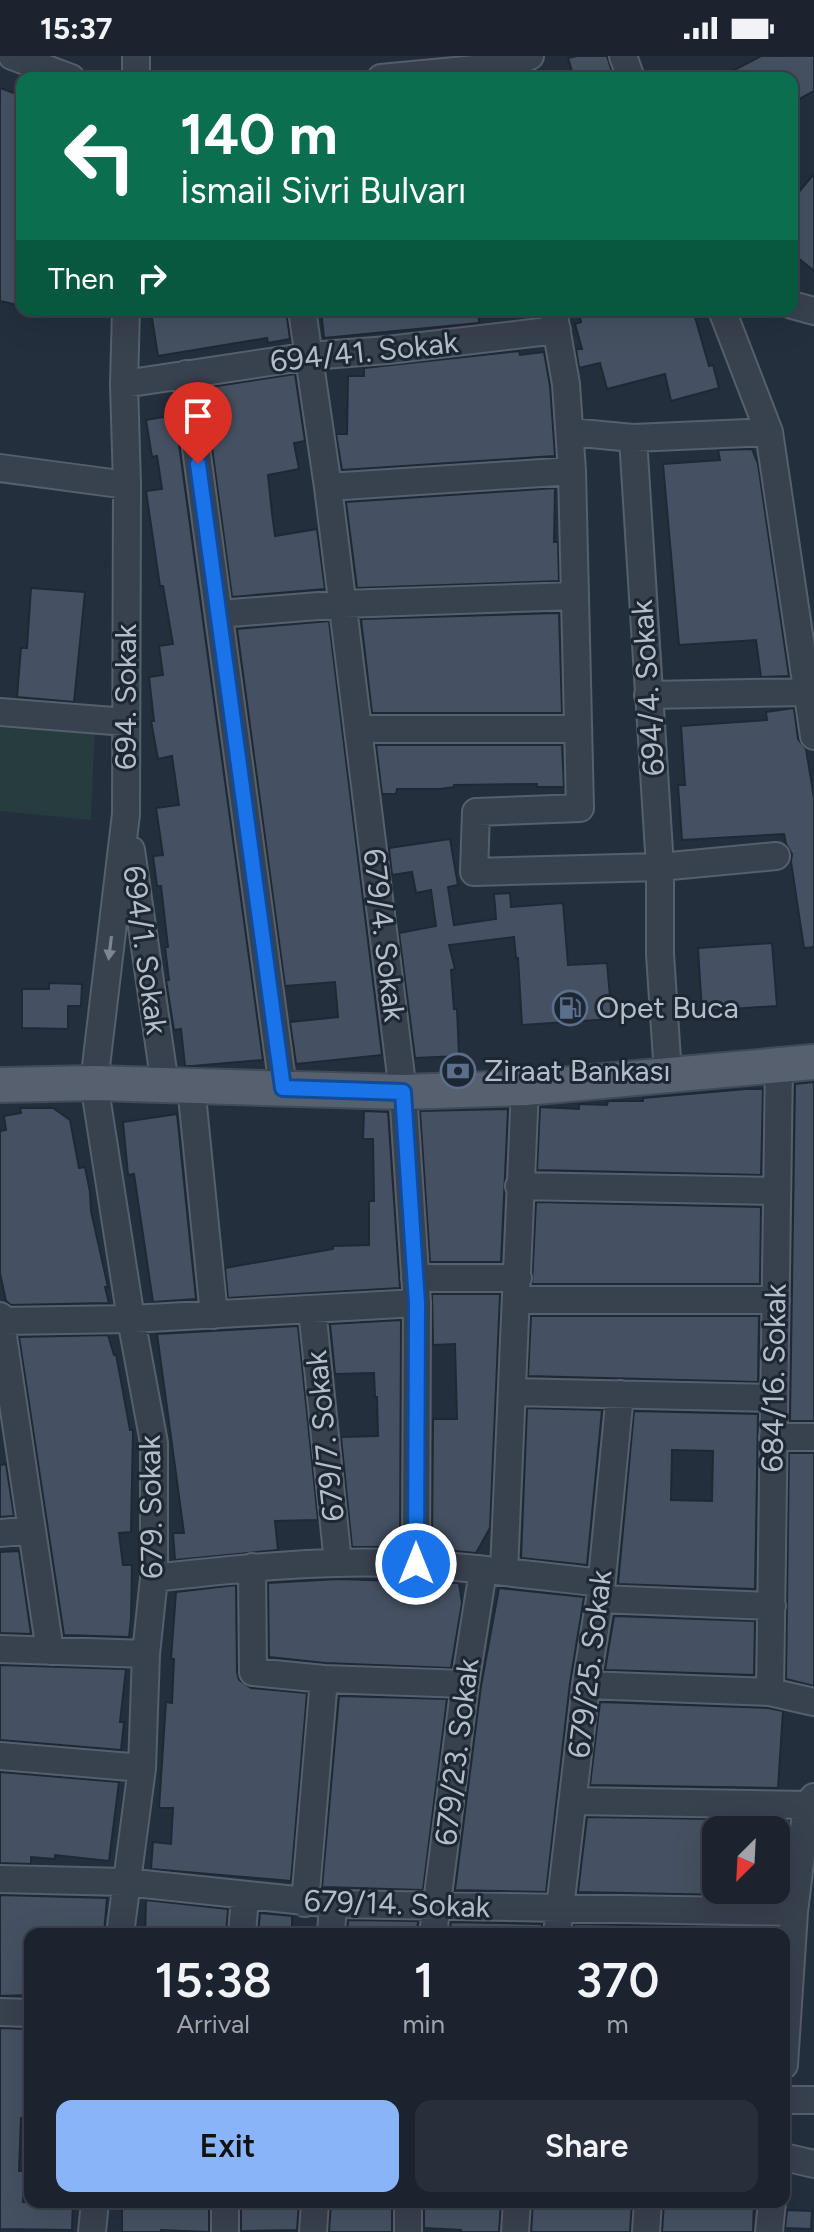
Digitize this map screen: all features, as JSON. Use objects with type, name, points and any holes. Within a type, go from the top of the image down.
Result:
[{"type":"main road","points":[[0,1085],[94,1083],[403,1092],[525,1088],[814,1062]]},
{"type":"street","points":[[12,56],[55,72]]},
{"type":"street","points":[[454,72],[515,67]]},
{"type":"street","name":"694. Sokak","points":[[94,1083],[126,814],[126,316]]},
{"type":"street","name":"679/4. Sokak","points":[[303,316],[328,487],[403,1092],[416,1290],[416,1564]]},
{"type":"street","points":[[724,316],[769,432],[809,677],[814,736]]},
{"type":"street","points":[[555,320],[566,384],[572,471],[580,808],[476,812],[474,872],[660,867],[776,856]]},
{"type":"street","name":"694/41. Sokak","points":[[124,384],[555,320]]},
{"type":"street","points":[[186,374],[283,1088]]},
{"type":"street","points":[[570,432],[633,438],[769,432]]},
{"type":"street","name":"694/4. Sokak","points":[[633,438],[660,867],[660,954],[668,1074]]},
{"type":"street","points":[[0,468],[127,485]]},
{"type":"street","points":[[328,487],[572,471]]},
{"type":"street","points":[[219,614],[343,604],[575,596]]},
{"type":"street","points":[[648,695],[809,677]]},
{"type":"street","points":[[0,712],[126,722]]},
{"type":"street","points":[[358,729],[578,729]]},
{"type":"street","name":"694/1. Sokak","points":[[126,814],[178,1085],[214,1315]]},
{"type":"street","name":"684/16. Sokak","points":[[770,1692],[779,1064]]},
{"type":"street","name":"679. Sokak","points":[[94,1083],[154,1443],[154,1578],[146,1654],[142,1768],[121,1928]]},
{"type":"street","name":"679/23. Sokak","points":[[434,1928],[465,1684],[494,1571],[512,1392],[525,1088]]},
{"type":"street","points":[[519,1186],[777,1191]]},
{"type":"street","points":[[50,1651],[0,1319],[131,1319],[312,1309],[416,1290],[518,1289],[776,1300]]},
{"type":"street","name":"679/7. Sokak","points":[[312,1309],[338,1563]]},
{"type":"street","points":[[512,1392],[773,1398]]},
{"type":"street","name":"679/25. Sokak","points":[[559,1921],[600,1591],[620,1394]]},
{"type":"street","points":[[773,1437],[814,1437]]},
{"type":"street","points":[[0,1533],[32,1530]]},
{"type":"street","points":[[154,1578],[252,1567],[338,1563],[416,1564],[494,1571],[600,1591],[772,1606]]},
{"type":"street","points":[[252,1567],[253,1672],[324,1679],[465,1684]]},
{"type":"street","points":[[0,1649],[146,1654]]},
{"type":"street","points":[[305,1903],[324,1679]]},
{"type":"street","points":[[586,1685],[770,1692],[814,1702]]},
{"type":"street","points":[[0,1756],[142,1768]]},
{"type":"street","points":[[574,1801],[810,1801],[790,1960]]},
{"type":"street","name":"679/14. Sokak","points":[[0,1879],[125,1882],[305,1903],[437,1907],[559,1921],[794,1912]]},
{"type":"street","points":[[242,1928],[245,1896]]},
{"type":"street","points":[[331,1928],[333,1904]]},
{"type":"street","points":[[0,2012],[24,2013]]},
{"type":"street","points":[[790,2100],[814,2100]]},
{"type":"street","points":[[790,2158],[814,2164]]},
{"type":"street","points":[[92,2232],[94,2208]]},
{"type":"street","points":[[225,2208],[225,2232]]},
{"type":"street","points":[[313,2232],[315,2208]]},
{"type":"street","points":[[408,2208],[408,2232]]},
{"type":"street","points":[[515,2232],[517,2208]]},
{"type":"street","points":[[646,2232],[648,2208]]},
{"type":"street","points":[[769,2232],[771,2208]]},
{"type":"green space","points":[[0,719],[95,727],[91,820],[0,811]]},
{"type":"building","points":[[607,56],[612,72],[572,72],[568,58]]},
{"type":"building","points":[[761,56],[814,56],[814,91],[798,100],[798,72],[730,72]]},
{"type":"building","points":[[0,88],[16,94],[16,305],[0,301]]},
{"type":"building","points":[[814,174],[814,271],[798,258],[798,193]]},
{"type":"building","points":[[152,316],[287,316],[290,339],[268,343],[267,338],[158,356]]},
{"type":"building","points":[[322,316],[478,316],[479,323],[324,338]]},
{"type":"building","points":[[580,316],[695,316],[709,366],[713,365],[719,388],[671,401],[665,374],[607,389],[600,363],[579,368],[576,349],[582,349],[575,324],[581,322]]},
{"type":"building","points":[[519,351],[520,355],[544,352],[555,456],[342,470],[336,434],[347,434],[348,376],[364,376],[364,368]]},
{"type":"building","points":[[295,374],[305,441],[294,443],[299,469],[268,475],[275,536],[317,529],[325,589],[232,597],[204,388]]},
{"type":"building","points":[[175,415],[263,1060],[192,1066],[185,1066],[181,1029],[174,1030],[166,980],[169,980],[165,947],[168,947],[161,886],[157,886],[153,856],[163,855],[156,808],[179,805],[172,756],[158,759],[151,721],[154,721],[149,677],[163,675],[159,646],[173,644],[163,586],[160,586],[146,491],[162,489],[157,456],[152,457],[146,420]]},
{"type":"building","points":[[752,449],[758,464],[789,676],[761,677],[756,640],[679,645],[663,464],[720,460],[718,450]]},
{"type":"building","points":[[555,488],[554,542],[558,542],[559,581],[357,588],[346,502]]},
{"type":"building","points":[[31,588],[85,592],[74,702],[17,697],[21,648],[27,648]]},
{"type":"building","points":[[559,613],[562,713],[372,713],[361,619]]},
{"type":"building","points":[[329,621],[382,1055],[296,1064],[290,1022],[338,1017],[335,982],[285,986],[237,629]]},
{"type":"building","points":[[794,708],[798,739],[806,749],[814,798],[814,947],[804,948],[792,854],[784,834],[682,840],[678,785],[685,785],[681,726],[767,720],[766,712]]},
{"type":"building","points":[[376,745],[562,745],[564,787],[537,787],[537,784],[454,785],[440,789],[397,789],[396,794],[382,794]]},
{"type":"building","points":[[450,839],[458,885],[448,887],[454,925],[496,919],[494,894],[510,893],[511,907],[563,903],[568,965],[607,963],[612,1019],[522,1025],[514,937],[449,945],[455,969],[451,970],[459,1056],[415,1058],[399,933],[436,926],[431,890],[416,893],[412,872],[392,875],[389,848]]},
{"type":"building","points":[[772,943],[777,1006],[702,1011],[698,948]]},
{"type":"building","points":[[49,983],[82,984],[81,1006],[68,1006],[68,1029],[22,1028],[22,989],[49,989]]},
{"type":"building","points":[[814,1082],[814,1421],[790,1421],[795,1084]]},
{"type":"building","points":[[763,1089],[761,1175],[537,1170],[540,1107],[579,1109],[579,1104],[607,1105],[608,1101],[643,1101],[643,1098]]},
{"type":"building","points":[[20,1108],[53,1108],[70,1120],[79,1168],[85,1167],[109,1303],[11,1305],[6,1301],[0,1273],[0,1131],[6,1130],[4,1116],[21,1113]]},
{"type":"building","points":[[508,1109],[501,1262],[430,1262],[420,1111]]},
{"type":"building","points":[[364,1111],[388,1112],[400,1288],[228,1298],[225,1268],[333,1249],[333,1246],[369,1245],[369,1201],[374,1201],[373,1139],[363,1139]]},
{"type":"building","points":[[177,1114],[196,1299],[153,1302],[134,1174],[128,1175],[123,1122]]},
{"type":"building","points":[[536,1202],[761,1207],[760,1284],[532,1284]]},
{"type":"building","points":[[432,1294],[500,1294],[490,1528],[476,1553],[432,1549],[433,1419],[457,1419],[455,1344],[433,1345]]},
{"type":"building","points":[[531,1316],[759,1316],[758,1382],[528,1376]]},
{"type":"building","points":[[401,1320],[400,1547],[352,1547],[341,1437],[378,1436],[377,1397],[374,1373],[335,1374],[330,1324]]},
{"type":"building","points":[[298,1326],[318,1520],[275,1521],[278,1550],[175,1560],[173,1533],[184,1533],[157,1334]]},
{"type":"building","points":[[108,1335],[116,1354],[130,1430],[133,1430],[131,1532],[119,1533],[123,1565],[132,1565],[129,1637],[64,1635],[19,1337]]},
{"type":"building","points":[[527,1408],[602,1410],[587,1565],[521,1558]]},
{"type":"building","points":[[634,1411],[758,1414],[755,1589],[618,1584]],"holes":[[[672,1450],[713,1451],[712,1501],[671,1500]]]},
{"type":"building","points":[[789,1453],[814,1453],[814,1686],[786,1679]]},
{"type":"building","points":[[6,1464],[14,1516],[0,1517],[0,1465]]},
{"type":"building","points":[[19,1551],[31,1634],[0,1633],[0,1552]]},
{"type":"building","points":[[338,1579],[459,1583],[462,1603],[451,1668],[325,1663],[269,1657],[268,1583]]},
{"type":"building","points":[[236,1585],[239,1680],[251,1688],[307,1693],[291,1881],[151,1869],[153,1842],[171,1844],[173,1808],[159,1808],[166,1702],[172,1703],[174,1659],[171,1659],[176,1592]]},
{"type":"building","points":[[499,1588],[584,1597],[570,1683],[546,1892],[455,1890],[481,1686]]},
{"type":"building","points":[[614,1616],[755,1621],[754,1675],[605,1670]]},
{"type":"building","points":[[0,1665],[126,1669],[120,1722],[124,1722],[121,1750],[0,1740]]},
{"type":"building","points":[[339,1696],[447,1699],[423,1890],[322,1887]]},
{"type":"building","points":[[600,1702],[783,1711],[778,1788],[590,1785]]},
{"type":"building","points":[[0,1772],[119,1782],[109,1861],[55,1855],[55,1859],[31,1857],[31,1864],[0,1863]]},
{"type":"building","points":[[587,1817],[702,1819],[702,1895],[578,1892]]},
{"type":"building","points":[[0,1895],[107,1898],[104,1928],[24,1928],[24,1995],[0,1996]]},
{"type":"building","points":[[146,1900],[228,1909],[226,1928],[145,1928]]},
{"type":"building","points":[[260,1913],[292,1916],[292,1928],[259,1928]]},
{"type":"building","points":[[348,1920],[418,1921],[417,1928],[347,1928]]},
{"type":"building","points":[[451,1922],[542,1924],[542,1928],[450,1928]]},
{"type":"building","points":[[574,1924],[774,1928],[574,1928]]},
{"type":"building","points":[[0,2028],[24,2029],[24,2118],[21,2118],[19,2171],[24,2171],[24,2208],[73,2208],[72,2230],[0,2229]]},
{"type":"building","points":[[122,2208],[209,2208],[209,2232],[122,2232]]},
{"type":"building","points":[[241,2208],[299,2208],[297,2230],[241,2231]]},
{"type":"building","points":[[331,2208],[392,2208],[392,2232],[329,2232]]},
{"type":"building","points":[[424,2208],[501,2208],[499,2232],[424,2228]]},
{"type":"building","points":[[533,2208],[632,2208],[630,2232],[531,2232]]},
{"type":"building","points":[[664,2208],[754,2208],[753,2232],[662,2232]]},
{"type":"building","points":[[787,2210],[812,2211],[811,2229],[785,2228]]},
{"type":"place","name":"Opet Buca","points":[[570,1008]]},
{"type":"place","name":"Ziraat Bankası","points":[[458,1071]]},
{"type":"route","points":[[198,464],[283,1088],[403,1092],[417,1303],[416,1564]]}]
